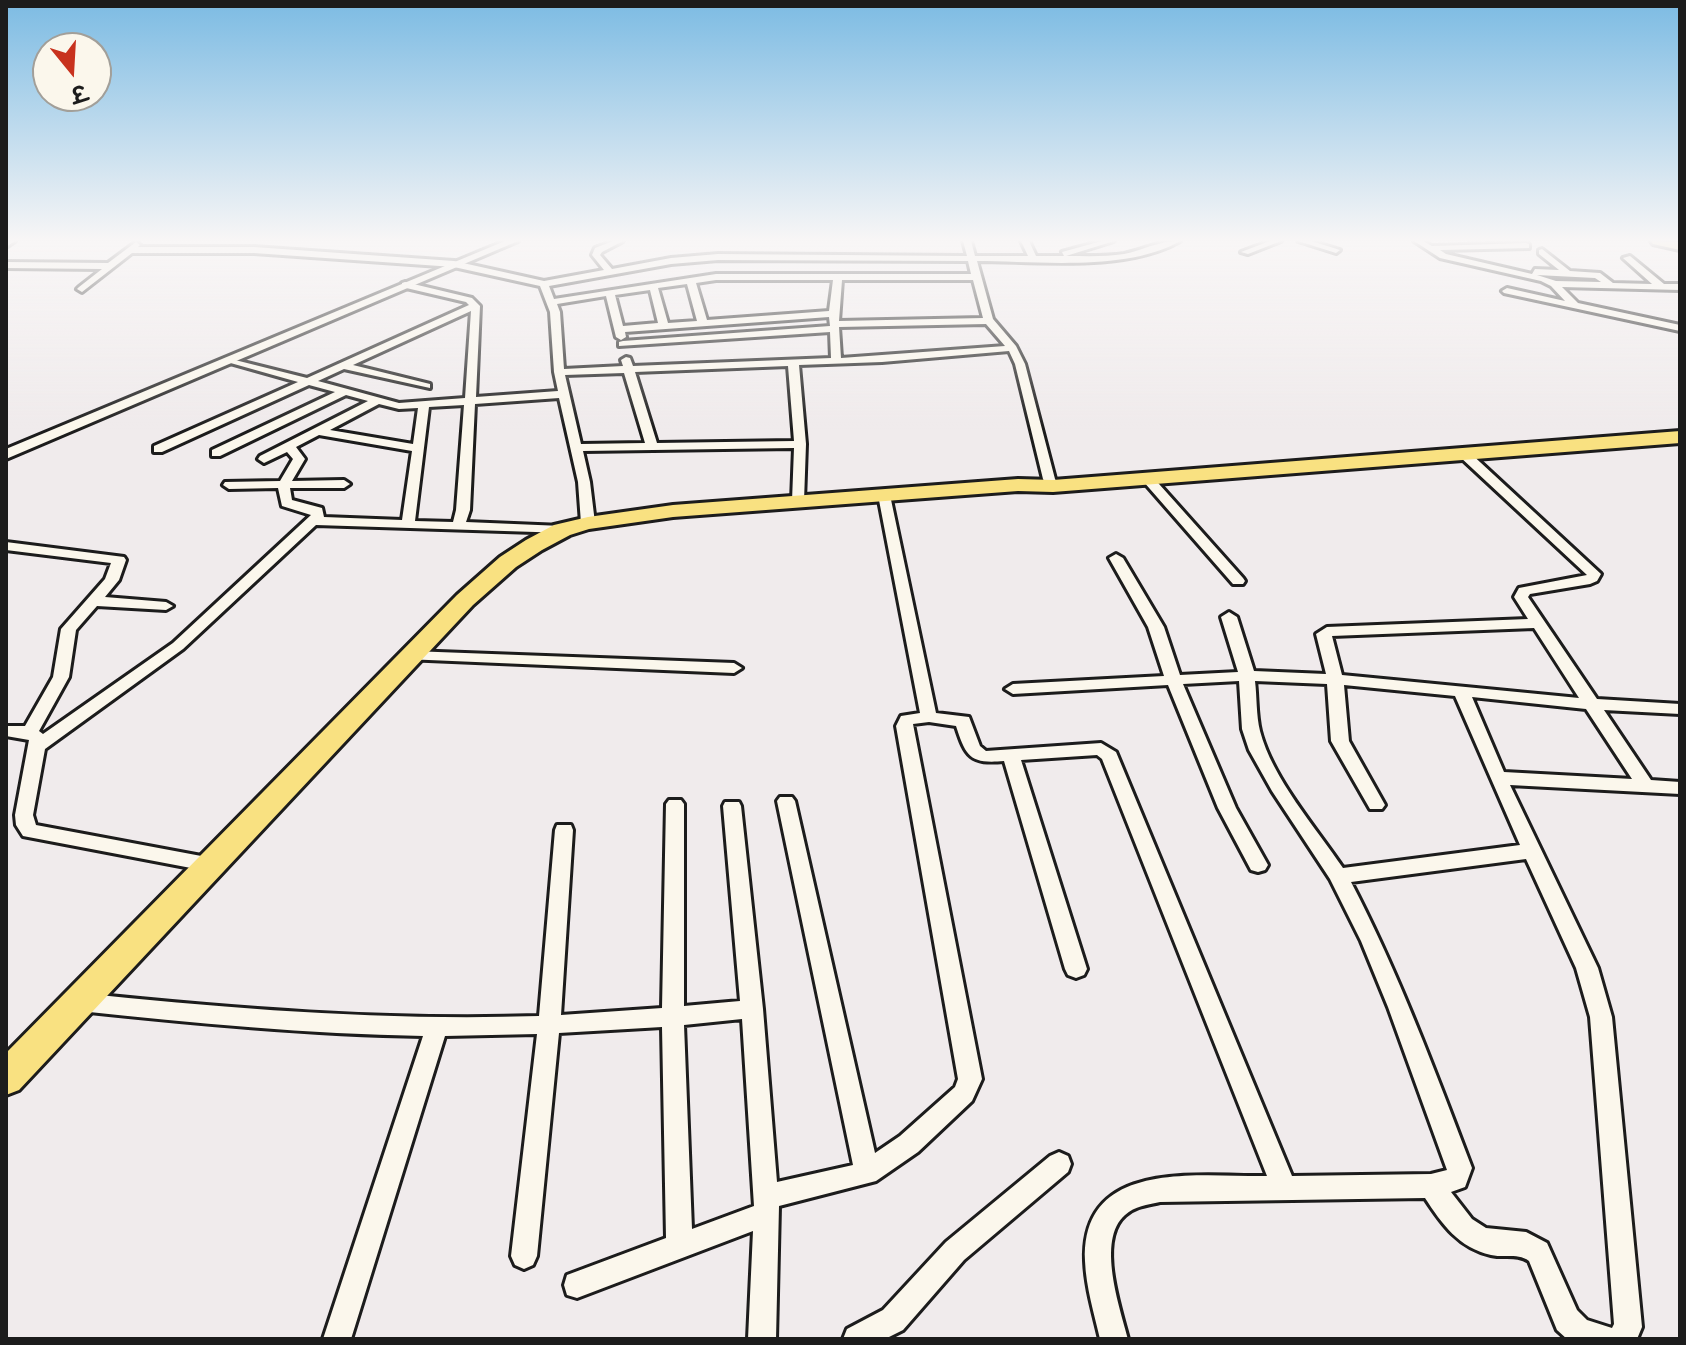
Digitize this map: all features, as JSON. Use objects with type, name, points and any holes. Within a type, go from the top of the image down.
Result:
[{"type":"main road","points":[[1051,482],[1147,478],[1680,434]]},
{"type":"main road","points":[[6,1078],[465,600],[508,562],[575,526],[626,516],[798,501],[1680,434]]},
{"type":"street","points":[[6,454],[361,304]]},
{"type":"street","points":[[458,526],[463,510],[471,402],[473,304]]},
{"type":"street","points":[[314,521],[575,526],[577,448],[559,372],[552,304]]},
{"type":"street","points":[[613,304],[627,368],[652,446]]},
{"type":"street","points":[[658,304],[664,326]]},
{"type":"street","points":[[697,304],[703,323]]},
{"type":"street","points":[[836,304],[836,361]]},
{"type":"street","points":[[984,304],[989,321],[1012,348],[1020,364],[1051,482]]},
{"type":"street","points":[[1574,304],[1680,328]]},
{"type":"street","points":[[158,449],[475,306]]},
{"type":"street","points":[[620,329],[703,323],[989,321]]},
{"type":"street","points":[[623,344],[835,322]]},
{"type":"street","points":[[559,372],[836,361],[1012,348]]},
{"type":"street","points":[[231,360],[399,406],[565,394]]},
{"type":"street","points":[[793,361],[800,444],[798,501]]},
{"type":"street","points":[[344,366],[426,386]]},
{"type":"street","points":[[216,453],[343,392]]},
{"type":"street","points":[[264,459],[376,401]]},
{"type":"street","points":[[408,524],[424,405]]},
{"type":"street","points":[[317,431],[417,448]]},
{"type":"street","points":[[577,448],[800,444]]},
{"type":"street","points":[[6,731],[34,738],[178,646],[314,521],[319,514],[317,511],[287,503],[282,490],[299,459],[288,446]]},
{"type":"street","points":[[1463,453],[1594,574],[1585,581],[1529,589],[1520,594],[1646,786]]},
{"type":"street","points":[[1147,478],[1238,581]]},
{"type":"street","points":[[229,485],[344,484]]},
{"type":"street","points":[[884,495],[929,717]]},
{"type":"street","points":[[6,546],[119,560],[112,580],[69,629],[61,677],[34,738],[25,825],[30,831],[212,865]]},
{"type":"street","points":[[1116,558],[1156,627],[1173,679],[1227,808],[1258,865]]},
{"type":"street","points":[[92,601],[166,606]]},
{"type":"street","points":[[1114,1339],[1099,1271],[1099,1231],[1110,1212],[1129,1197],[1160,1190],[1431,1186],[1456,1179],[1460,1168],[1399,1007],[1338,876],[1278,787],[1258,750],[1251,729],[1247,676],[1229,617]]},
{"type":"street","points":[[1376,805],[1340,741],[1335,679],[1324,634],[1332,630],[1538,623]]},
{"type":"street","points":[[411,656],[734,668]]},
{"type":"street","points":[[1013,689],[1247,676],[1335,679],[1591,704],[1680,709]]},
{"type":"street","points":[[1461,691],[1531,851],[1587,968],[1601,1017],[1628,1327],[1621,1339]]},
{"type":"street","points":[[577,1285],[679,1245],[766,1205],[867,1173],[909,1144],[964,1094],[970,1079],[904,726],[907,720],[929,717],[963,721],[976,755],[1011,756],[1101,749],[1110,756],[1283,1186]]},
{"type":"street","points":[[1011,756],[1076,969]]},
{"type":"street","points":[[1498,778],[1680,788]]},
{"type":"street","points":[[786,801],[867,1173]]},
{"type":"street","points":[[675,804],[673,1017],[679,1245]]},
{"type":"street","points":[[732,806],[752,1009],[766,1205],[762,1339]]},
{"type":"street","points":[[524,1256],[549,1023],[564,830]]},
{"type":"street","points":[[1338,876],[1531,851]]},
{"type":"street","points":[[80,1002],[210,1016],[437,1027],[673,1017],[752,1009]]},
{"type":"street","points":[[337,1339],[437,1027]]},
{"type":"street","points":[[857,1339],[893,1320],[955,1251],[1059,1164]]},
{"type":"street","points":[[1431,1186],[1462,1228],[1475,1237],[1491,1243],[1519,1242],[1530,1245],[1538,1252],[1567,1320],[1579,1331],[1605,1339]]}]
